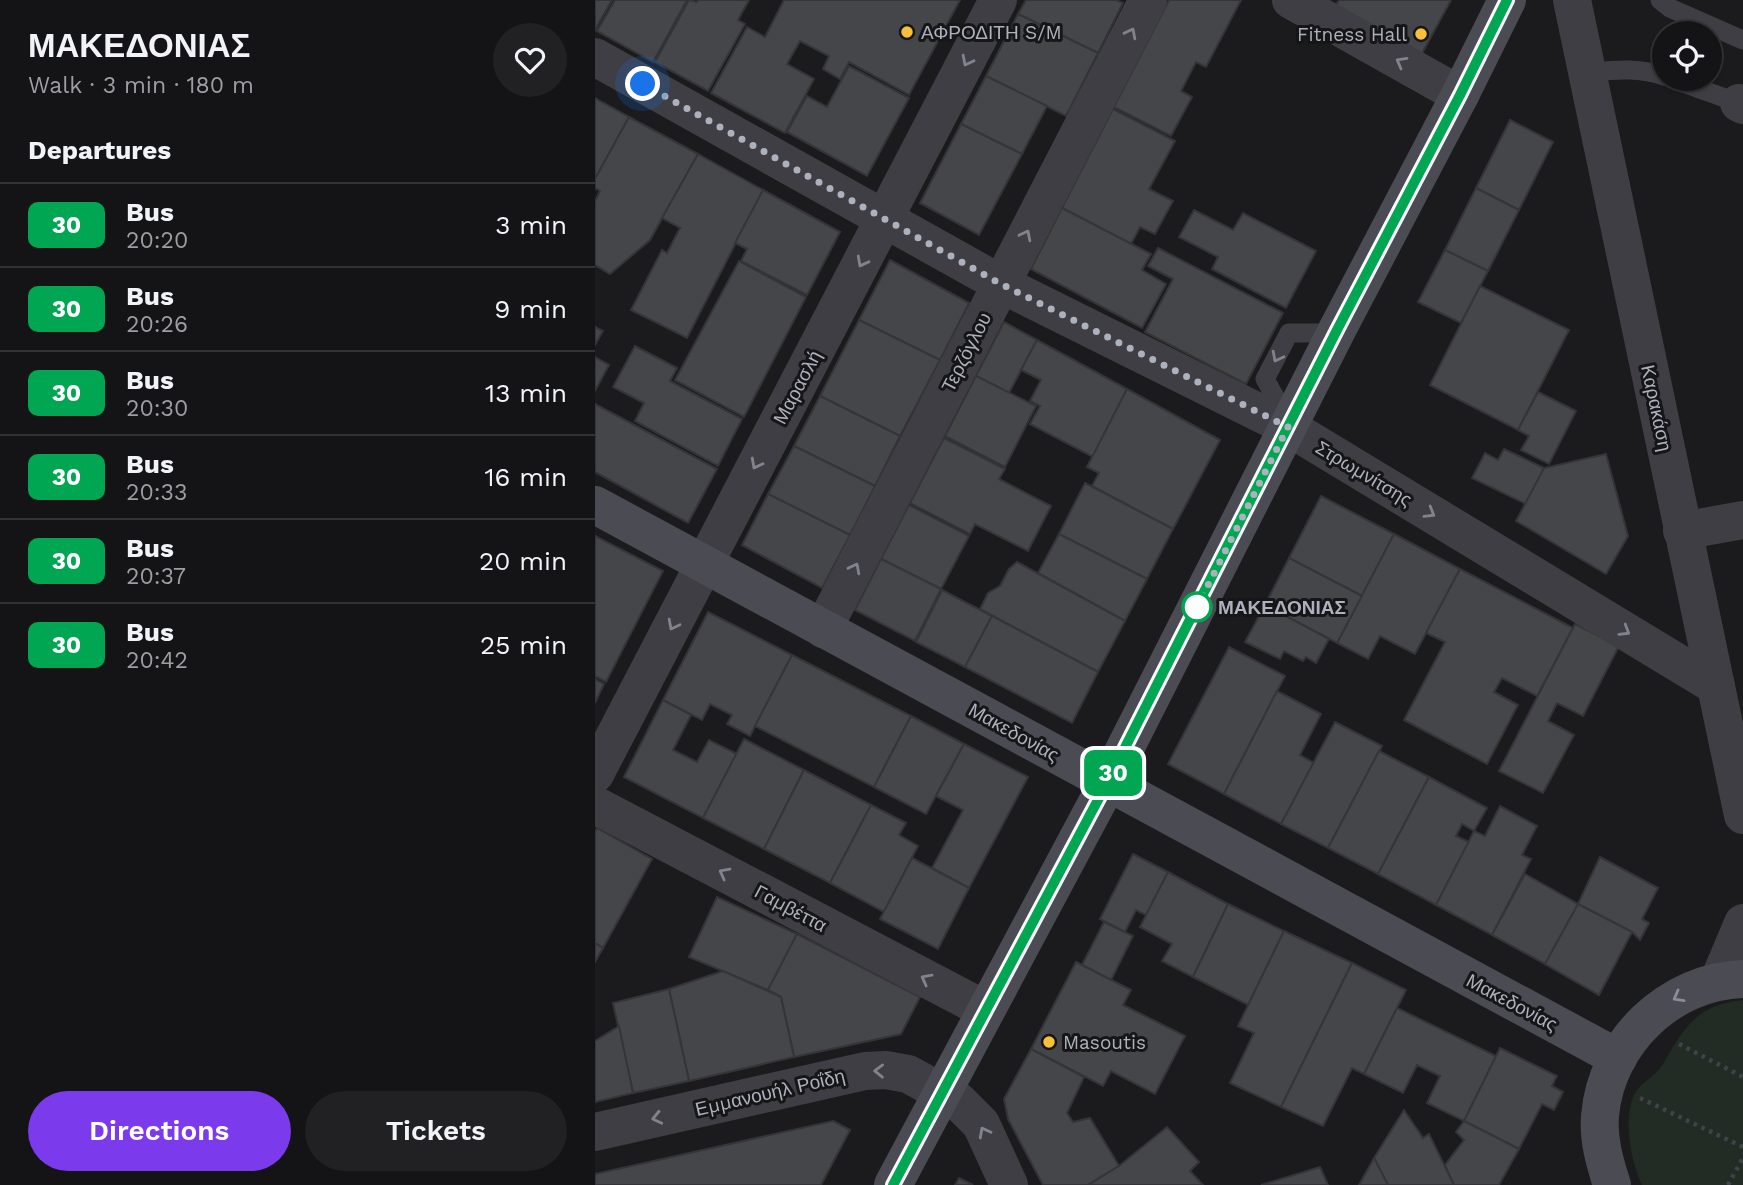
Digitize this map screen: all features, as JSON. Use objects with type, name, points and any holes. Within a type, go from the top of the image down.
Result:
[{"type":"street","name":"Μαρασλή","points":[[595,774],[998,0]]},
{"type":"street","name":"Τερζόγλου","points":[[823,629],[1148,0]]},
{"type":"street","points":[[1291,0],[1460,95]]},
{"type":"street","points":[[893,1185],[1107,783],[1284,416],[1460,95],[1507,0]]},
{"type":"street","name":"Καρακάση","points":[[1572,0],[1743,815]]},
{"type":"street","name":"Στρωμνίτσης","points":[[595,57],[1001,284],[1284,416],[1716,686]]},
{"type":"street","name":"Μακεδονίας","points":[[595,505],[1107,783],[1613,1070]]},
{"type":"street","points":[[1682,531],[1743,520]]},
{"type":"street","name":"Γαμβέττα","points":[[595,805],[986,1010]]},
{"type":"street","points":[[1612,1185],[1601,1140],[1600,1116],[1613,1070],[1641,1024],[1665,1004],[1693,989],[1731,979],[1743,923]]},
{"type":"street","name":"Εμμανουήλ Ροΐδη","points":[[595,1132],[865,1071],[886,1070],[908,1074],[943,1091]]},
{"type":"street","points":[[943,1091],[958,1101],[981,1124],[1009,1185]]},
{"type":"lane","points":[[1660,0],[1670,8],[1743,40]]},
{"type":"lane","points":[[1586,72],[1620,69],[1652,71]]},
{"type":"lane","points":[[1709,91],[1742,102]]},
{"type":"lane","points":[[1284,416],[1265,379],[1289,333],[1319,333]]},
{"type":"path","points":[[1641,1024],[1743,1077]]},
{"type":"path","points":[[1613,1070],[1743,1147]]},
{"type":"path","points":[[1728,1185],[1743,1158]]},
{"type":"shaded area","points":[[1743,1000],[1743,1185],[1642,1185],[1630,1141],[1629,1117],[1634,1095],[1640,1086],[1660,1069],[1693,1020],[1714,1007]]},
{"type":"building","points":[[595,0],[612,0],[595,30]]},
{"type":"building","points":[[615,0],[687,0],[653,62],[597,31]]},
{"type":"building","points":[[689,0],[749,0],[738,20],[745,24],[708,91],[655,62]]},
{"type":"building","points":[[784,0],[960,0],[909,95],[849,62],[840,79],[823,69],[829,56],[800,41],[787,64],[814,79],[785,133],[711,93],[747,27],[765,37]]},
{"type":"building","points":[[1026,0],[1116,0],[1123,3],[1098,53],[1018,14]]},
{"type":"building","points":[[1169,0],[1241,0],[1206,67],[1196,62],[1181,91],[1192,97],[1171,136],[1114,107]]},
{"type":"building","points":[[1339,0],[1451,0],[1419,59],[1332,12]]},
{"type":"building","points":[[1018,14],[1098,53],[1066,116],[986,76]]},
{"type":"building","points":[[849,66],[909,98],[867,176],[787,132],[807,96],[827,107]]},
{"type":"building","points":[[986,76],[1047,106],[1022,154],[961,124]]},
{"type":"building","points":[[595,98],[629,117],[595,179]]},
{"type":"building","points":[[1113,109],[1175,141],[1149,189],[1173,201],[1155,234],[1140,227],[1131,244],[1062,208]]},
{"type":"building","points":[[629,117],[698,154],[650,240],[610,274],[595,265],[595,201],[600,191],[595,188],[595,179]]},
{"type":"building","points":[[1510,120],[1553,142],[1519,210],[1476,188]]},
{"type":"building","points":[[961,124],[1022,154],[979,235],[920,203]]},
{"type":"building","points":[[698,154],[763,190],[687,338],[631,310],[662,250],[667,253],[680,228],[662,218]]},
{"type":"building","points":[[1476,188],[1519,210],[1488,271],[1445,250]]},
{"type":"building","points":[[763,190],[840,232],[807,295],[741,261],[747,249],[735,243]]},
{"type":"building","points":[[1062,208],[1151,254],[1142,270],[1166,284],[1142,328],[1031,269]]},
{"type":"building","points":[[1194,210],[1233,230],[1243,213],[1316,251],[1286,308],[1212,269],[1218,257],[1179,237]]},
{"type":"building","points":[[1158,248],[1283,313],[1246,384],[1145,332],[1173,279],[1148,266]]},
{"type":"building","points":[[1445,250],[1488,271],[1461,323],[1418,302]]},
{"type":"building","points":[[890,260],[969,303],[940,360],[859,320]]},
{"type":"building","points":[[739,261],[806,297],[744,417],[675,380]]},
{"type":"building","points":[[1480,286],[1569,330],[1518,430],[1430,385]]},
{"type":"building","points":[[859,320],[940,360],[900,436],[820,396]]},
{"type":"building","points":[[1004,322],[1037,340],[1009,393],[976,376]]},
{"type":"building","points":[[595,327],[603,331],[595,345]]},
{"type":"building","points":[[1037,340],[1127,389],[1093,457],[1030,424],[1040,406],[1030,401],[1041,380],[1021,370]]},
{"type":"building","points":[[635,346],[677,368],[670,381],[742,419],[718,466],[635,421],[644,403],[613,387]]},
{"type":"building","points":[[595,357],[609,365],[595,391]]},
{"type":"building","points":[[976,376],[1036,406],[1005,467],[945,436]]},
{"type":"building","points":[[1127,389],[1220,440],[1173,529],[1092,486],[1099,473],[1087,467]]},
{"type":"building","points":[[1538,392],[1576,411],[1549,464],[1521,450],[1529,436],[1518,430]]},
{"type":"building","points":[[820,396],[900,436],[875,486],[794,446]]},
{"type":"building","points":[[595,404],[717,469],[688,523],[595,472]]},
{"type":"building","points":[[944,438],[1005,469],[999,479],[1051,506],[1028,551],[975,524],[970,534],[910,503]]},
{"type":"building","points":[[794,446],[875,486],[850,535],[768,494]]},
{"type":"building","points":[[1504,449],[1544,468],[1526,504],[1472,478],[1485,453],[1498,460]]},
{"type":"building","points":[[1606,454],[1628,536],[1606,574],[1516,521],[1544,468]]},
{"type":"building","points":[[1085,483],[1173,529],[1147,579],[1059,534]]},
{"type":"building","points":[[768,494],[850,535],[822,588],[742,545]]},
{"type":"building","points":[[1321,496],[1394,534],[1362,596],[1289,558]]},
{"type":"building","points":[[909,505],[969,536],[941,589],[881,559]]},
{"type":"building","points":[[1059,534],[1147,579],[1125,621],[1038,573]]},
{"type":"building","points":[[1394,534],[1460,569],[1415,654],[1380,636],[1368,659],[1337,643]]},
{"type":"building","points":[[595,536],[663,571],[606,682],[595,676]]},
{"type":"building","points":[[1289,558],[1362,596],[1337,643],[1265,605]]},
{"type":"building","points":[[881,559],[941,589],[915,641],[855,610]]},
{"type":"building","points":[[1017,562],[1125,621],[1098,672],[980,609],[988,593],[1000,586],[1009,569]]},
{"type":"building","points":[[1460,569],[1573,628],[1537,696],[1502,678],[1494,692],[1518,705],[1487,764],[1404,720],[1445,642],[1426,633]]},
{"type":"building","points":[[942,590],[992,616],[965,667],[916,642]]},
{"type":"building","points":[[1265,605],[1329,639],[1316,663],[1306,657],[1303,661],[1284,651],[1280,659],[1245,642]]},
{"type":"building","points":[[708,612],[792,655],[750,736],[727,724],[732,715],[710,704],[702,720],[663,700]]},
{"type":"building","points":[[992,616],[1098,672],[1072,723],[965,667]]},
{"type":"building","points":[[1575,624],[1619,646],[1583,716],[1557,703],[1548,721],[1574,735],[1543,793],[1499,771]]},
{"type":"building","points":[[1229,647],[1285,676],[1224,794],[1168,764]]},
{"type":"building","points":[[792,655],[911,716],[874,787],[755,726]]},
{"type":"building","points":[[595,679],[604,684],[595,703]]},
{"type":"building","points":[[1277,691],[1321,714],[1300,755],[1314,763],[1281,824],[1224,794]]},
{"type":"building","points":[[663,700],[691,715],[673,750],[697,762],[709,740],[737,754],[703,818],[624,777]]},
{"type":"building","points":[[911,716],[964,744],[926,814],[874,787]]},
{"type":"building","points":[[1335,722],[1382,746],[1328,848],[1281,824]]},
{"type":"building","points":[[744,739],[804,770],[764,849],[703,818]]},
{"type":"building","points":[[964,744],[1028,777],[969,888],[932,868],[963,810],[936,796]]},
{"type":"building","points":[[1379,751],[1429,777],[1378,874],[1328,848]]},
{"type":"building","points":[[804,770],[871,805],[830,883],[764,849]]},
{"type":"building","points":[[1429,777],[1487,808],[1474,831],[1462,824],[1456,836],[1469,842],[1436,905],[1378,874]]},
{"type":"building","points":[[871,805],[906,823],[899,835],[918,846],[884,912],[830,883]]},
{"type":"building","points":[[1500,806],[1537,826],[1522,855],[1531,859],[1492,935],[1436,905],[1474,831],[1485,836]]},
{"type":"building","points":[[597,828],[652,859],[603,948],[595,943]]},
{"type":"building","points":[[1133,854],[1168,872],[1146,915],[1136,910],[1125,932],[1100,919]]},
{"type":"building","points":[[1600,857],[1658,888],[1642,919],[1649,923],[1640,940],[1632,932],[1578,904]]},
{"type":"building","points":[[912,858],[969,888],[938,949],[880,919]]},
{"type":"building","points":[[1168,872],[1228,904],[1193,977],[1162,961],[1172,944],[1140,927]]},
{"type":"building","points":[[1525,874],[1578,904],[1545,964],[1492,935]]},
{"type":"building","points":[[717,897],[797,934],[768,990],[689,957]]},
{"type":"building","points":[[1228,904],[1284,931],[1248,1005],[1193,977]]},
{"type":"building","points":[[1578,904],[1632,932],[1599,995],[1545,964]]},
{"type":"building","points":[[1104,922],[1133,936],[1111,980],[1082,965]]},
{"type":"building","points":[[1284,931],[1352,963],[1281,1107],[1230,1083],[1254,1033],[1238,1026]]},
{"type":"building","points":[[797,934],[920,997],[901,1034],[794,1057],[781,997],[768,990]]},
{"type":"building","points":[[595,943],[603,948],[595,962]]},
{"type":"building","points":[[1076,962],[1131,990],[1123,1005],[1185,1036],[1155,1094],[1111,1071],[1103,1086],[1031,1049]]},
{"type":"building","points":[[1352,963],[1406,990],[1364,1074],[1352,1068],[1323,1126],[1281,1107]]},
{"type":"building","points":[[723,971],[781,997],[794,1057],[689,1081],[669,989]]},
{"type":"building","points":[[669,989],[689,1081],[633,1093],[613,1003]]},
{"type":"building","points":[[1397,1008],[1496,1056],[1464,1121],[1427,1103],[1440,1076],[1417,1065],[1403,1093],[1364,1074]]},
{"type":"building","points":[[619,1026],[633,1093],[595,1102],[595,1041]]},
{"type":"building","points":[[1500,1048],[1557,1076],[1552,1086],[1563,1092],[1554,1110],[1542,1104],[1519,1149],[1464,1121]]},
{"type":"building","points":[[1031,1049],[1084,1077],[1067,1113],[1073,1122],[1090,1118],[1119,1166],[1088,1185],[1043,1185],[1008,1119],[1004,1099]]},
{"type":"building","points":[[1404,1110],[1423,1138],[1429,1134],[1454,1185],[1388,1185],[1374,1158]]},
{"type":"building","points":[[833,1121],[850,1130],[821,1185],[595,1185],[595,1174]]},
{"type":"building","points":[[1464,1121],[1519,1149],[1499,1185],[1454,1185],[1445,1165],[1464,1140],[1456,1132]]},
{"type":"building","points":[[1167,1127],[1199,1162],[1190,1171],[1203,1185],[1088,1185],[1119,1166]]},
{"type":"building","points":[[1374,1158],[1388,1185],[1359,1185]]},
{"type":"building","points":[[1320,1167],[1328,1185],[1261,1185]]},
{"type":"building","points":[[959,1178],[973,1185],[955,1185]]},
{"type":"bus line","name":"30","points":[[893,1185],[1107,783],[1507,0]]},
{"type":"place","name":"ΑΦΡΟΔΙΤΗ S/M","points":[[907,32]]},
{"type":"place","name":"Fitness Hall","points":[[1421,34]]},
{"type":"place","name":"ΜΑΚΕΔΟΝΙΑΣ","points":[[1197,607]]},
{"type":"place","name":"Masoutis","points":[[1049,1042]]},
{"type":"route","points":[[643,84],[1001,284],[1288,427],[1192,617],[1197,607]]}]
